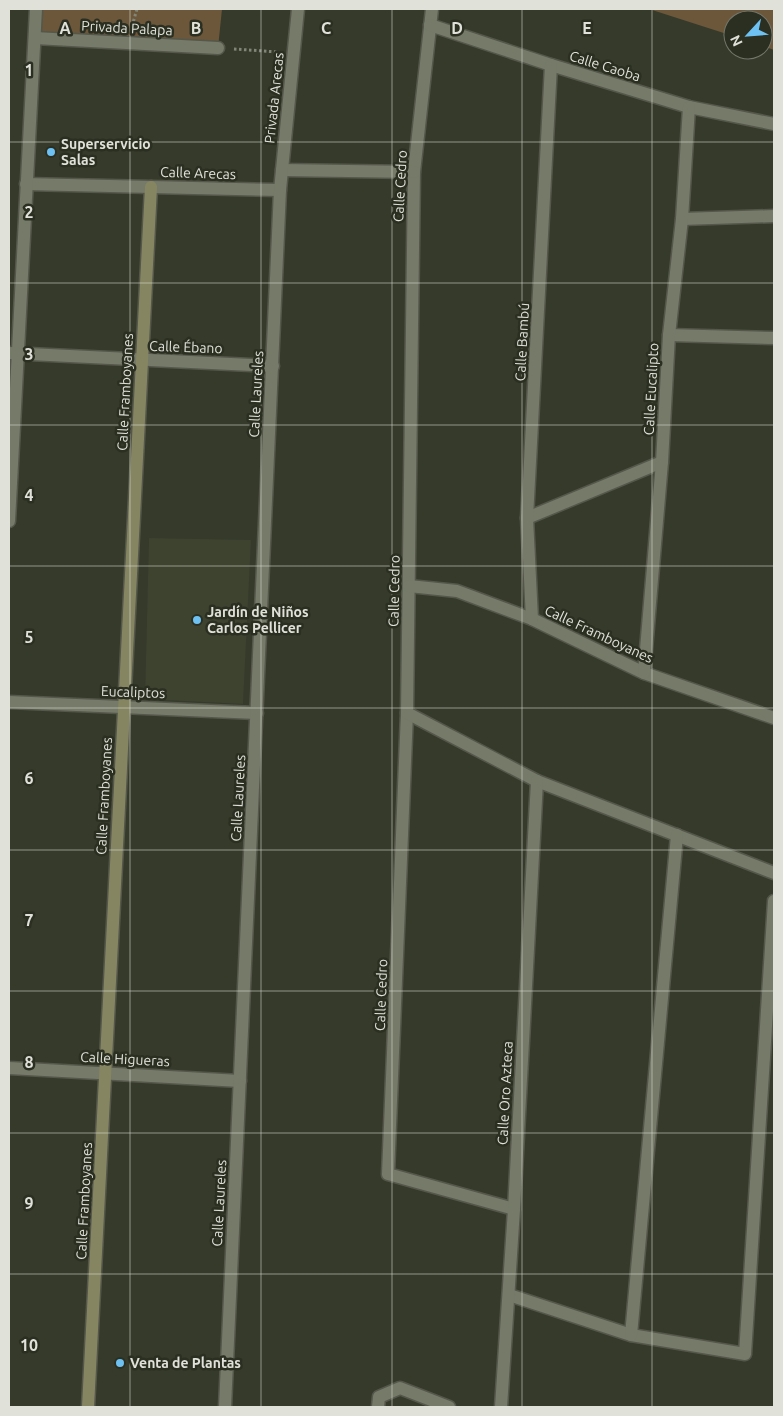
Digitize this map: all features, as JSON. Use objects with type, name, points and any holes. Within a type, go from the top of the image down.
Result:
[{"type":"street","points":[[9,521],[13,354],[26,184],[36,9]]},
{"type":"street","name":"Privada Arecas","points":[[280,190],[298,9]]},
{"type":"street","name":"Calle Cedro","points":[[432,9],[414,172],[407,713],[388,1174],[514,1209]]},
{"type":"street","name":"Calle Caoba","points":[[430,25],[551,66],[689,107],[774,124]]},
{"type":"street","name":"Privada Palapa","points":[[35,38],[218,48]]},
{"type":"street","name":"Calle Bambú","points":[[532,619],[528,518],[551,66]]},
{"type":"street","name":"Calle Eucalipto","points":[[644,673],[662,462],[669,335],[682,219],[689,107]]},
{"type":"street","points":[[282,170],[414,172]]},
{"type":"street","name":"Calle Arecas","points":[[26,184],[280,190]]},
{"type":"street","name":"Calle Framboyanes","points":[[88,1407],[151,187]]},
{"type":"street","name":"Calle Laureles","points":[[225,1407],[280,190]]},
{"type":"street","points":[[682,219],[774,216]]},
{"type":"street","points":[[669,335],[774,338]]},
{"type":"street","name":"Calle Ébano","points":[[13,354],[273,366]]},
{"type":"street","points":[[528,518],[662,462]]},
{"type":"street","name":"Calle Framboyanes","points":[[409,586],[457,591],[532,619],[644,673],[774,718]]},
{"type":"street","name":"Eucaliptos","points":[[9,702],[257,713]]},
{"type":"street","points":[[407,713],[537,781],[774,873]]},
{"type":"street","name":"Calle Oro Azteca","points":[[501,1407],[514,1209],[537,781]]},
{"type":"street","points":[[631,1335],[677,835]]},
{"type":"street","points":[[508,1295],[631,1335],[745,1354],[774,902]]},
{"type":"street","name":"Calle Higueras","points":[[9,1068],[240,1080]]},
{"type":"street","points":[[379,1402],[400,1388],[449,1407]]},
{"type":"path","points":[[218,48],[294,53]]},
{"type":"shaded area","points":[[36,9],[222,9],[218,48],[35,38]]},
{"type":"shaded area","points":[[649,9],[774,9],[774,50],[773,10],[723,10],[723,33]]},
{"type":"shaded area","name":"Jardín de Niños Carlos Pellicer","points":[[149,538],[251,540],[243,704],[145,699]]},
{"type":"place","name":"Superservicio Salas","points":[[51,152]]},
{"type":"place","name":"Jardín de Niños Carlos Pellicer","points":[[197,620]]},
{"type":"place","name":"Venta de Plantas","points":[[120,1363]]}]
